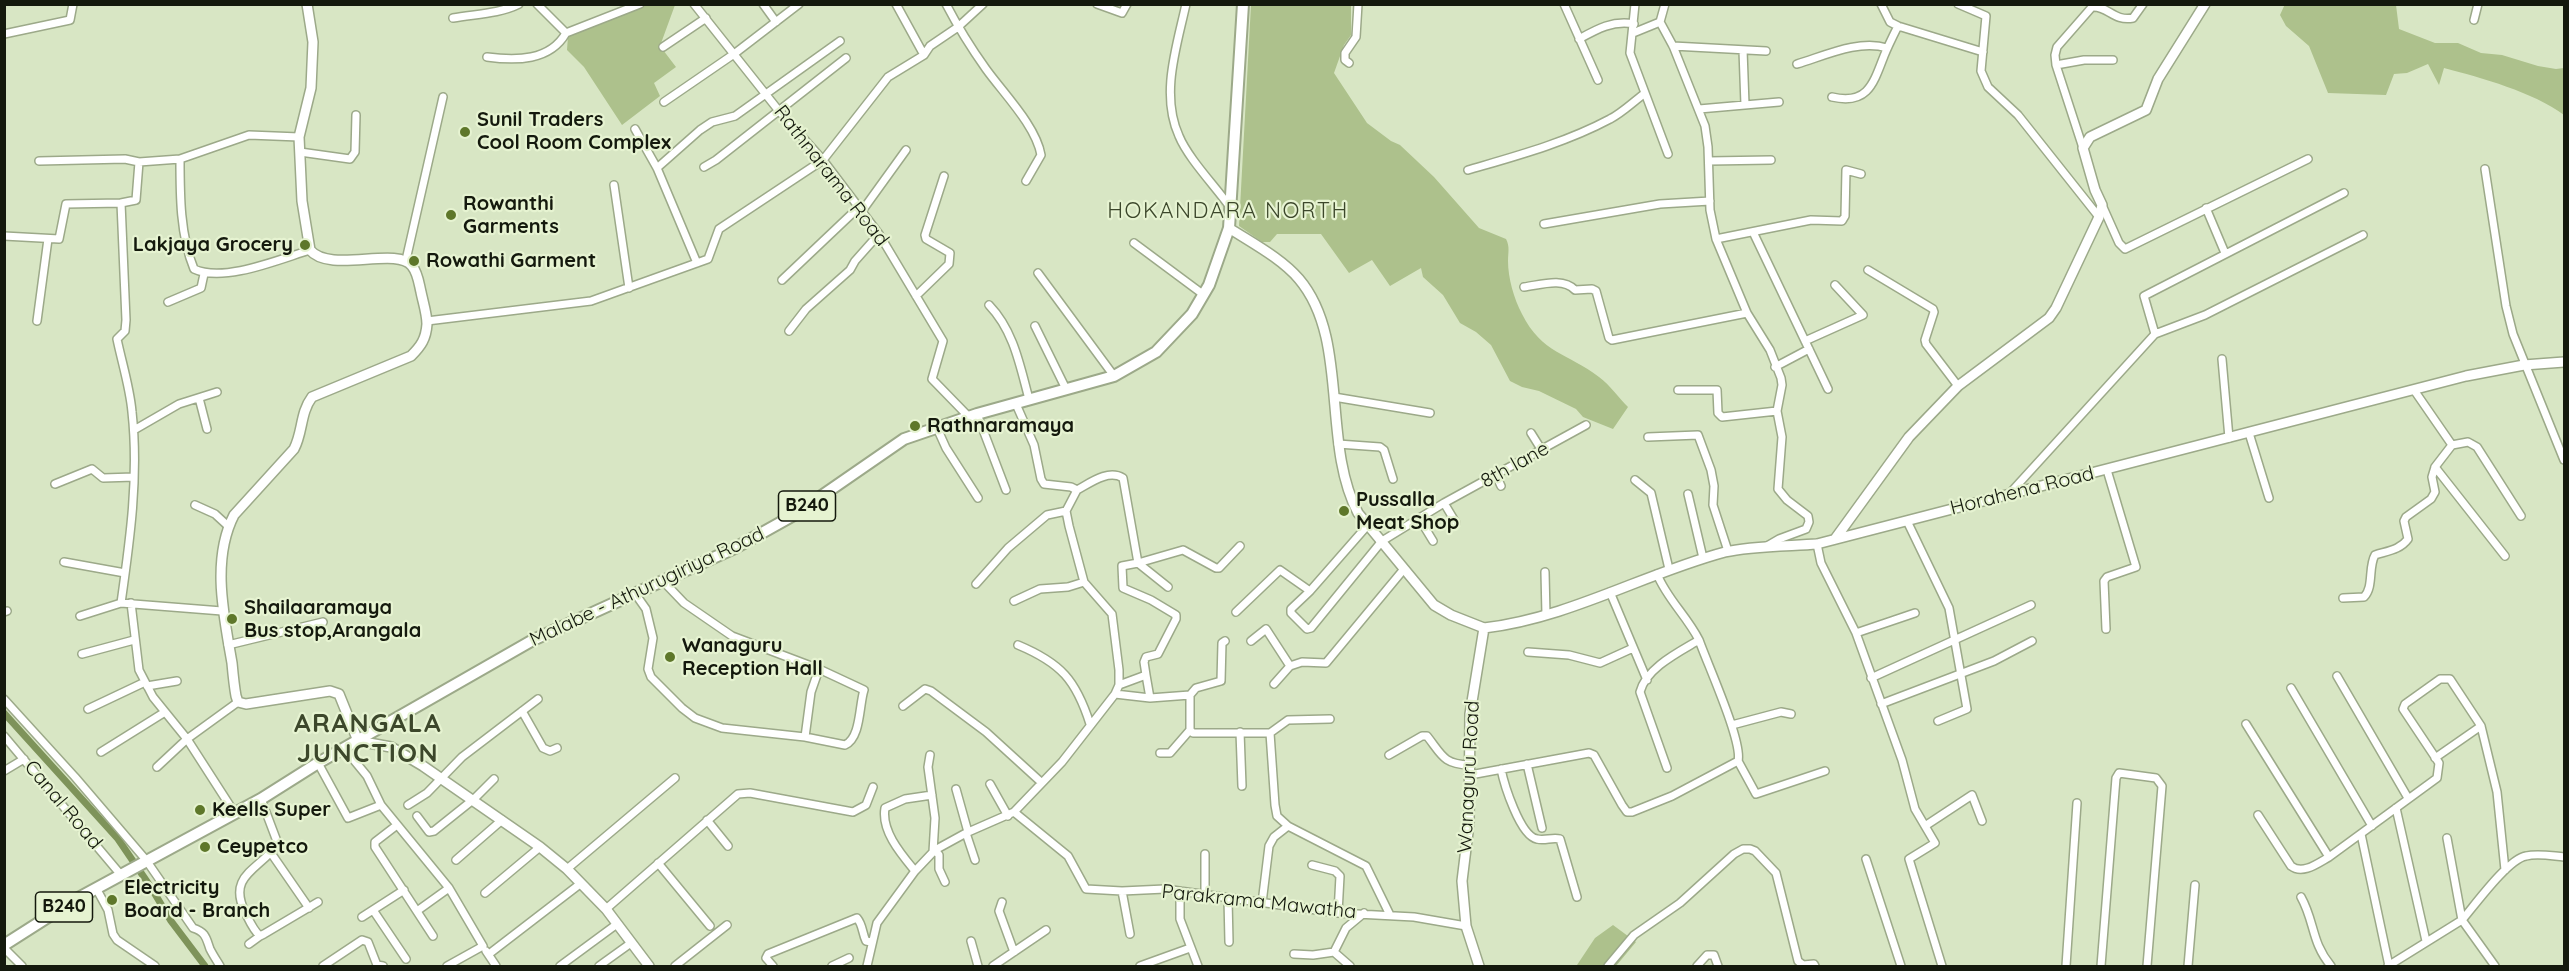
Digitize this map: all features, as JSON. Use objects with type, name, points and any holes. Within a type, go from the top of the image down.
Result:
[{"type":"main road","name":"Malabe - Athurugiriya Road","points":[[143,862],[261,799],[318,763],[533,640],[764,533],[894,444],[973,415],[1114,376],[1156,352],[1192,314],[1204,295],[1229,228],[1243,4]]},
{"type":"main road","name":"B240","points":[[4,947],[96,888],[143,862]]},
{"type":"street","points":[[4,34],[70,20],[73,4]]},
{"type":"street","points":[[238,702],[222,611],[222,572],[228,526],[239,507],[294,449],[300,438],[306,405],[312,397],[411,356],[422,345],[427,321],[418,276],[406,260],[390,258],[337,260],[314,254],[310,250],[302,201],[299,137],[311,88],[313,42],[307,4]]},
{"type":"street","points":[[453,18],[486,12],[504,12],[519,4]]},
{"type":"street","points":[[537,4],[566,33]]},
{"type":"street","points":[[487,57],[508,60],[530,58],[551,50],[566,33],[625,7],[640,4]]},
{"type":"street","name":"Rathnarama Road","points":[[694,4],[779,111],[823,160],[879,234],[943,342],[932,379],[973,415]]},
{"type":"street","points":[[763,4],[776,22]]},
{"type":"street","points":[[664,102],[734,54],[799,4]]},
{"type":"street","points":[[896,4],[924,55]]},
{"type":"street","points":[[946,4],[958,27],[1038,140],[1041,155],[1026,181]]},
{"type":"street","points":[[427,321],[591,301],[708,259],[719,229],[823,160],[888,77],[924,55],[930,46],[958,27],[983,4]]},
{"type":"street","points":[[1097,4],[1122,13],[1127,4]]},
{"type":"street","points":[[1186,4],[1171,77],[1170,104],[1178,135],[1230,207]]},
{"type":"street","points":[[1349,63],[1345,60],[1345,53],[1356,37],[1358,4]]},
{"type":"street","points":[[1564,4],[1598,80]]},
{"type":"street","points":[[1635,4],[1630,53],[1668,154]]},
{"type":"street","points":[[1665,4],[1660,22],[1673,46],[1705,126],[1710,201],[1716,239],[1748,313],[1770,350],[1782,386],[1777,411],[1782,437],[1778,489],[1787,500],[1808,516],[1809,522],[1806,529],[1779,539],[1763,549]]},
{"type":"street","points":[[1881,4],[1890,22],[1898,26],[1983,52]]},
{"type":"street","points":[[1958,4],[1986,16],[1981,71],[1988,87],[2018,115],[2099,218]]},
{"type":"street","points":[[2143,4],[2133,18],[2125,20],[2117,18],[2098,6],[2091,6],[2057,47],[2055,55],[2056,65],[2095,190],[2119,243],[2125,249],[2308,159]]},
{"type":"street","points":[[2083,148],[2090,137],[2146,110],[2158,79],[2205,4]]},
{"type":"street","points":[[2474,20],[2478,4]]},
{"type":"street","points":[[663,47],[706,18]]},
{"type":"street","points":[[1579,39],[1620,21],[1634,24]]},
{"type":"street","points":[[1633,33],[1660,22]]},
{"type":"street","points":[[1832,97],[1848,101],[1865,94],[1873,85],[1898,26]]},
{"type":"street","points":[[657,168],[712,122],[735,116],[767,95],[803,65],[840,41]]},
{"type":"street","points":[[1797,64],[1862,45],[1874,44],[1887,48]]},
{"type":"street","points":[[1673,46],[1766,51]]},
{"type":"street","points":[[1743,50],[1745,105]]},
{"type":"street","points":[[704,166],[716,160],[846,58]]},
{"type":"street","points":[[2056,65],[2084,60],[2113,60]]},
{"type":"street","points":[[1468,170],[1532,152],[1584,131],[1611,118],[1644,94]]},
{"type":"street","points":[[406,260],[443,97]]},
{"type":"street","points":[[1699,109],[1779,102]]},
{"type":"street","points":[[300,152],[350,159],[355,152],[356,115]]},
{"type":"street","points":[[635,129],[657,168],[697,263]]},
{"type":"street","points":[[39,161],[124,159],[140,162],[180,159],[249,135],[299,137]]},
{"type":"street","points":[[782,279],[861,209],[906,150]]},
{"type":"street","points":[[180,159],[180,199],[194,269],[204,274],[243,269],[310,250]]},
{"type":"street","points":[[1709,161],[1771,160]]},
{"type":"street","points":[[4,236],[59,239],[66,204],[136,201],[140,162]]},
{"type":"street","points":[[2485,169],[2512,334],[2565,460]]},
{"type":"street","points":[[1716,239],[1811,220],[1842,221],[1845,216],[1846,170],[1861,174]]},
{"type":"street","points":[[916,296],[949,264],[950,253],[926,239],[925,235],[944,176]]},
{"type":"street","points":[[614,185],[629,288]]},
{"type":"street","points":[[2155,334],[2144,296],[2344,193]]},
{"type":"street","points":[[1544,224],[1660,204],[1710,201]]},
{"type":"street","points":[[121,203],[126,320],[124,331],[117,339],[134,430],[134,504],[121,603]]},
{"type":"street","points":[[1835,539],[1909,437],[1958,386],[1987,367],[2049,318],[2070,281],[2099,218],[2102,205]]},
{"type":"street","points":[[2206,208],[2225,253]]},
{"type":"street","points":[[1229,228],[1289,269],[1308,293],[1323,326],[1329,349],[1338,444],[1350,498],[1367,526],[1434,605],[1451,615],[1484,628]]},
{"type":"street","points":[[1753,232],[1828,389]]},
{"type":"street","points":[[789,331],[806,309],[850,270],[879,234]]},
{"type":"street","points":[[2011,492],[2155,334],[2205,315],[2363,235]]},
{"type":"street","points":[[37,321],[48,239]]},
{"type":"street","points":[[1134,243],[1204,295]]},
{"type":"street","points":[[1868,270],[1933,309],[1926,344],[1958,386]]},
{"type":"street","points":[[1038,273],[1114,376]]},
{"type":"street","points":[[168,302],[201,288],[204,274]]},
{"type":"street","points":[[1524,287],[1558,283],[1569,284],[1575,290],[1593,289],[1596,291],[1609,338],[1612,340],[1748,313]]},
{"type":"street","points":[[1805,341],[1863,315],[1835,285]]},
{"type":"street","points":[[989,305],[1001,317],[1013,341],[1029,399]]},
{"type":"street","points":[[1035,326],[1066,389]]},
{"type":"street","points":[[1775,367],[1809,349]]},
{"type":"street","points":[[2222,359],[2229,438]]},
{"type":"street","name":"Horahena Road","points":[[1484,628],[1564,611],[1669,569],[1728,551],[1816,544],[2466,376],[2524,365],[2565,362]]},
{"type":"street","points":[[1678,390],[1717,390],[1718,413],[1722,417],[1777,411]]},
{"type":"street","points":[[2414,390],[2452,445]]},
{"type":"street","points":[[134,430],[179,404],[216,392]]},
{"type":"street","points":[[1334,397],[1430,413]]},
{"type":"street","points":[[199,398],[207,429]]},
{"type":"street","points":[[1016,404],[1034,445],[1044,484],[1071,487],[1077,490]]},
{"type":"street","points":[[973,415],[1006,490]]},
{"type":"street","name":"8th lane","points":[[1310,591],[1291,609],[1291,613],[1307,628],[1311,628],[1382,541],[1444,503],[1586,425]]},
{"type":"street","points":[[937,428],[946,448],[978,498]]},
{"type":"street","points":[[1531,433],[1541,450]]},
{"type":"street","points":[[2249,433],[2269,498]]},
{"type":"street","points":[[1648,436],[1698,435],[1711,470],[1713,505],[1728,551]]},
{"type":"street","points":[[2343,598],[2364,597],[2368,592],[2371,562],[2375,555],[2403,545],[2408,539],[2404,521],[2431,499],[2435,492],[2432,477],[2435,467],[2452,445],[2468,442],[2477,447],[2521,516]]},
{"type":"street","points":[[1338,444],[1380,447],[1384,450],[1393,479]]},
{"type":"street","points":[[2435,467],[2505,556]]},
{"type":"street","points":[[56,484],[92,469],[103,478],[134,477]]},
{"type":"street","points":[[2106,629],[2103,581],[2107,577],[2136,567],[2107,470]]},
{"type":"street","points":[[867,966],[877,923],[915,871],[934,851],[967,833],[1011,814],[1062,762],[1115,694],[1119,685],[1112,614],[1084,582],[1066,511],[1077,490],[1106,476],[1117,475],[1123,478],[1138,563],[1168,587]]},
{"type":"street","points":[[1496,476],[1501,486]]},
{"type":"street","points":[[1635,480],[1651,493],[1669,569]]},
{"type":"street","points":[[1688,494],[1703,558]]},
{"type":"street","points":[[1444,503],[1456,523]]},
{"type":"street","points":[[195,505],[215,514],[228,526]]},
{"type":"street","points":[[976,584],[1008,548],[1047,515],[1066,511]]},
{"type":"street","points":[[1419,518],[1433,541]]},
{"type":"street","points":[[1907,522],[1949,608],[1956,638],[1967,709],[1938,721]]},
{"type":"street","points":[[1236,612],[1280,570],[1310,591],[1367,526]]},
{"type":"street","points":[[1816,544],[1821,563],[1856,633],[1902,760],[1915,809],[1935,843],[1908,859],[1942,966]]},
{"type":"street","points":[[1150,698],[1144,662],[1146,657],[1158,654],[1176,615],[1151,600],[1123,588],[1122,566],[1183,550],[1219,568],[1240,546]]},
{"type":"street","points":[[64,562],[125,573]]},
{"type":"street","points":[[1274,684],[1290,666],[1302,662],[1326,663],[1404,569]]},
{"type":"street","points":[[1545,572],[1546,615]]},
{"type":"street","points":[[1657,574],[1663,589],[1692,626],[1699,640],[1732,725],[1739,754],[1738,761],[1756,795],[1825,771]]},
{"type":"street","points":[[634,592],[646,609],[653,638],[648,669],[651,677],[695,718],[722,728],[829,741],[844,745],[850,743],[855,735],[864,690],[718,628],[684,603],[662,580]]},
{"type":"street","points":[[1014,601],[1040,589],[1068,587],[1084,582]]},
{"type":"street","points":[[1610,592],[1647,680]]},
{"type":"street","points":[[80,616],[121,603],[222,611]]},
{"type":"street","points":[[131,603],[139,670],[146,684],[187,739],[234,812]]},
{"type":"street","points":[[1871,678],[2031,605]]},
{"type":"street","points":[[1856,633],[1915,613]]},
{"type":"street","points":[[228,645],[323,621]]},
{"type":"street","name":"Wanaguru Road","points":[[1479,966],[1466,926],[1462,881],[1469,824],[1470,714],[1484,628]]},
{"type":"street","points":[[1251,641],[1266,629],[1290,666]]},
{"type":"street","points":[[82,654],[134,640]]},
{"type":"street","points":[[1667,768],[1640,692],[1663,661],[1699,640]]},
{"type":"street","points":[[1881,704],[1994,662],[2032,640]]},
{"type":"street","points":[[1115,694],[1150,698],[1190,695],[1197,688],[1221,681],[1222,643],[1225,641]]},
{"type":"street","points":[[1018,645],[1057,665],[1072,682],[1090,724]]},
{"type":"street","points":[[1528,652],[1569,655],[1600,663],[1633,648]]},
{"type":"street","points":[[805,738],[811,692],[819,669]]},
{"type":"street","points":[[1119,685],[1146,675]]},
{"type":"street","points":[[2337,676],[2409,798]]},
{"type":"street","points":[[2258,815],[2291,866],[2296,870],[2301,871],[2330,857],[2437,778],[2439,763],[2403,709],[2405,704],[2440,679],[2450,679],[2481,726],[2497,792],[2505,870]]},
{"type":"street","points":[[88,709],[146,684],[177,681]]},
{"type":"street","points":[[2291,688],[2372,826]]},
{"type":"street","points":[[903,706],[925,689],[931,692],[986,732],[1042,783]]},
{"type":"street","points":[[158,767],[187,739],[238,702],[252,704],[330,691],[342,696],[358,741],[391,747]]},
{"type":"street","points":[[1160,753],[1170,753],[1190,730],[1190,695]]},
{"type":"street","points":[[4,699],[75,777],[193,928],[201,930],[208,939],[210,948],[220,966]]},
{"type":"street","points":[[408,805],[426,793],[462,757],[538,699]]},
{"type":"street","points":[[522,711],[543,747],[550,751],[557,748]]},
{"type":"street","points":[[101,752],[165,712]]},
{"type":"street","points":[[1732,725],[1781,712],[1791,714]]},
{"type":"street","points":[[1190,730],[1193,733],[1270,733],[1288,720],[1330,719]]},
{"type":"street","points":[[2246,724],[2330,857]]},
{"type":"street","points":[[2435,758],[2481,726]]},
{"type":"street","points":[[1240,732],[1242,786]]},
{"type":"street","points":[[371,733],[474,799],[567,869],[606,909],[649,966]]},
{"type":"street","points":[[1270,733],[1277,816],[1288,826],[1366,866],[1390,915]]},
{"type":"street","name":"Canal Road","points":[[4,736],[123,873]]},
{"type":"street","points":[[1389,755],[1422,736],[1427,736],[1447,761],[1470,770],[1501,769],[1588,753],[1594,755],[1627,812],[1672,796],[1738,761]]},
{"type":"street","points":[[344,748],[367,776],[381,805],[450,888],[496,966]]},
{"type":"street","points":[[930,755],[928,767],[934,818],[934,851]]},
{"type":"street","points":[[4,771],[24,759]]},
{"type":"street","points":[[318,763],[348,818],[381,805]]},
{"type":"street","points":[[1527,764],[1542,828]]},
{"type":"street","points":[[1501,769],[1506,793],[1530,836],[1539,840],[1556,837],[1563,843],[1577,897]]},
{"type":"street","points":[[2101,966],[2116,778],[2120,773],[2156,778],[2163,786],[2147,966]]},
{"type":"street","points":[[567,869],[675,778]]},
{"type":"street","points":[[417,816],[431,832],[474,799],[494,779]]},
{"type":"street","points":[[990,784],[1011,814]]},
{"type":"street","points":[[606,909],[738,794],[750,793],[853,812],[866,805],[873,787]]},
{"type":"street","points":[[956,789],[975,860]]},
{"type":"street","points":[[915,871],[888,833],[884,819],[885,808],[905,799],[932,795]]},
{"type":"street","points":[[1925,826],[1972,795],[1982,821]]},
{"type":"street","points":[[260,936],[255,932],[238,891],[244,877],[271,854],[278,844],[261,799]]},
{"type":"street","points":[[2066,966],[2077,803]]},
{"type":"street","points":[[2396,808],[2426,941]]},
{"type":"street","name":"Parakrama Mawatha","points":[[1011,814],[1068,856],[1086,889],[1122,891],[1164,889],[1228,899],[1338,912],[1390,915],[1466,926]]},
{"type":"street","points":[[456,860],[502,820]]},
{"type":"street","points":[[707,820],[728,846]]},
{"type":"street","points":[[397,825],[375,842],[375,847],[433,936]]},
{"type":"street","points":[[1262,903],[1269,846],[1274,837],[1288,826]]},
{"type":"street","points":[[2361,834],[2388,966],[2462,920],[2505,870],[2524,856],[2565,857]]},
{"type":"street","points":[[2447,838],[2462,920],[2495,966]]},
{"type":"street","points":[[485,893],[540,847]]},
{"type":"street","points":[[1608,966],[1634,935],[1680,903],[1734,854],[1743,849],[1755,851],[1776,873],[1798,961],[1803,965],[1814,964],[1815,966]]},
{"type":"street","points":[[934,851],[939,855],[939,869],[945,882]]},
{"type":"street","points":[[271,854],[309,908]]},
{"type":"street","points":[[1205,854],[1205,896]]},
{"type":"street","points":[[1866,859],[1901,966]]},
{"type":"street","points":[[658,863],[710,926]]},
{"type":"street","points":[[1312,865],[1335,871],[1340,876],[1338,912]]},
{"type":"street","points":[[489,954],[580,884]]},
{"type":"street","points":[[2188,966],[2195,885]]},
{"type":"street","points":[[96,888],[108,910],[117,940],[155,966]]},
{"type":"street","points":[[417,911],[450,888]]},
{"type":"street","points":[[362,917],[404,890]]},
{"type":"street","points":[[1122,891],[1130,934]]},
{"type":"street","points":[[1180,891],[1180,919],[1198,966]]},
{"type":"street","points":[[2301,897],[2307,907],[2320,952],[2331,966]]},
{"type":"street","points":[[1228,899],[1229,942]]},
{"type":"street","points":[[249,944],[318,902]]},
{"type":"street","points":[[1002,902],[999,911],[1014,952]]},
{"type":"street","points":[[373,910],[406,959]]},
{"type":"street","points":[[1334,952],[1346,928],[1364,913]]},
{"type":"street","points":[[773,966],[766,958],[768,954],[857,918],[862,925],[866,941],[871,942]]},
{"type":"street","points":[[560,966],[617,924]]},
{"type":"street","points":[[675,966],[727,925]]},
{"type":"street","points":[[993,966],[1046,930]]},
{"type":"street","points":[[323,966],[362,940],[368,942],[379,966]]},
{"type":"street","points":[[971,941],[978,966]]},
{"type":"street","points":[[599,966],[631,943]]},
{"type":"street","points":[[447,966],[483,946]]},
{"type":"street","points":[[4,947],[22,966]]},
{"type":"street","points":[[1140,966],[1190,948]]},
{"type":"street","points":[[1294,954],[1313,955],[1334,952],[1350,966]]},
{"type":"street","points":[[1696,966],[1707,955],[1714,955],[1718,966]]},
{"type":"street","points":[[832,966],[849,958]]},
{"type":"green space","points":[[2285,4],[2396,5],[2399,29],[2435,43],[2458,43],[2481,53],[2502,55],[2538,66],[2564,68],[2564,115],[2538,99],[2490,81],[2444,68],[2439,85],[2428,64],[2407,73],[2394,74],[2386,95],[2328,93],[2309,46],[2286,26],[2280,15]]},
{"type":"green space","points":[[647,5],[675,5],[660,46],[676,67],[654,83],[660,96],[622,125],[584,67],[567,50],[568,36]]},
{"type":"green space","points":[[1251,5],[1351,5],[1351,35],[1344,45],[1334,73],[1367,123],[1400,145],[1434,177],[1479,228],[1506,239],[1512,288],[1519,308],[1530,327],[1556,352],[1603,380],[1628,407],[1613,429],[1583,417],[1576,409],[1539,391],[1510,381],[1491,345],[1476,332],[1460,323],[1443,295],[1423,277],[1421,268],[1390,286],[1372,260],[1349,273],[1321,234],[1277,234],[1270,242],[1262,242],[1239,226]]},
{"type":"green space","points":[[1613,925],[1636,942],[1616,966],[1564,966],[1577,965],[1595,938]]},
{"type":"waterway","points":[[4,713],[118,839],[171,921],[205,966]]},
{"type":"place","name":"Sunil Traders Cool Room Complex","points":[[465,132]]},
{"type":"place","name":"Rowanthi Garments","points":[[451,215]]},
{"type":"place","name":"Lakjaya Grocery","points":[[305,245]]},
{"type":"place","name":"Rowathi Garment","points":[[414,261]]},
{"type":"place","name":"Rathnaramaya","points":[[915,426]]},
{"type":"place","name":"Pussalla Meat Shop","points":[[1344,511]]},
{"type":"place","name":"Shailaaramaya Bus stop,Arangala","points":[[232,619]]},
{"type":"place","name":"Wanaguru Reception Hall","points":[[670,657]]},
{"type":"place","name":"Keells Super","points":[[200,810]]},
{"type":"place","name":"Ceypetco","points":[[205,847]]},
{"type":"place","name":"Electricity Board - Branch","points":[[112,900]]},
{"type":"district","name":"HOKANDARA NORTH","points":[[1228,211]]},
{"type":"district","name":"ARANGALA JUNCTION","points":[[368,739]]}]
